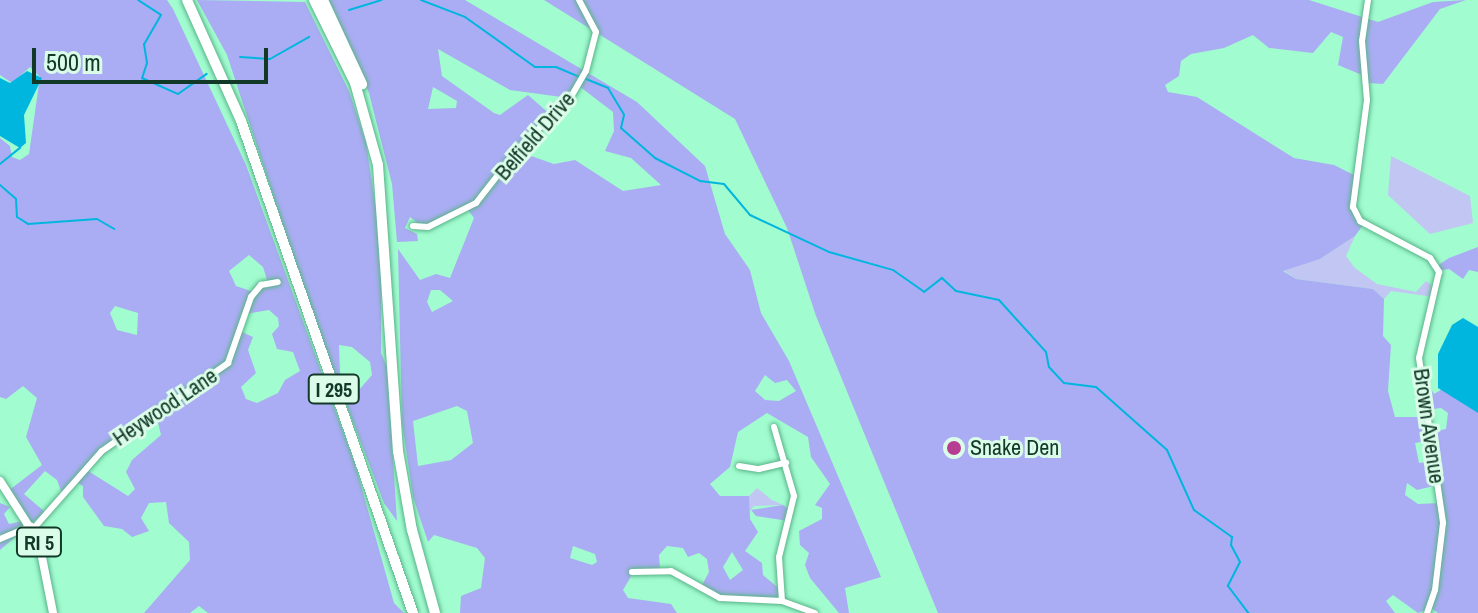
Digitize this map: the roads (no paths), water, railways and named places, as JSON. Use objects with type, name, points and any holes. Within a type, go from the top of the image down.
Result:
[{"type":"highway","name":"I 295","points":[[314,0],[351,72],[372,137],[385,211],[398,451],[435,613]]},
{"type":"highway","points":[[323,0],[359,75],[372,137]]},
{"type":"highway","name":"I 295","points":[[182,1],[255,165],[413,613]]},
{"type":"main road","name":"RI 5","points":[[0,481],[32,527],[43,554],[53,613]]},
{"type":"street","name":"Belfield Drive","points":[[413,226],[423,229],[476,203],[515,153],[574,91],[585,72],[596,32],[579,0]]},
{"type":"street","name":"Brown Avenue","points":[[1368,0],[1362,41],[1367,100],[1353,207],[1360,221],[1430,258],[1439,272],[1419,358],[1443,523],[1435,590],[1427,613]]},
{"type":"street","name":"Heywood Lane","points":[[32,527],[102,451],[228,363],[251,297],[261,285],[278,282]]},
{"type":"street","points":[[774,427],[794,498],[779,557],[782,601]]},
{"type":"street","points":[[739,466],[759,469],[786,463]]},
{"type":"street","points":[[0,539],[32,527]]},
{"type":"street","points":[[632,572],[671,571],[724,599],[782,601],[815,613]]},
{"type":"waterway","points":[[138,0],[161,15],[144,44],[147,63],[142,78],[178,94],[207,74]]},
{"type":"waterway","points":[[349,10],[382,0]]},
{"type":"waterway","points":[[421,0],[465,17],[535,67],[556,67],[580,77]]},
{"type":"waterway","points":[[240,57],[270,59],[309,37]]},
{"type":"waterway","points":[[586,79],[608,88],[624,115],[621,128],[655,158],[700,181],[724,184],[750,215],[829,252],[893,270],[924,292],[942,278],[956,291],[999,300],[1046,352],[1049,367],[1064,383],[1096,387],[1167,450],[1194,510],[1232,537],[1231,545],[1240,562],[1228,586],[1248,613]]},
{"type":"waterway","points":[[0,164],[20,148]]},
{"type":"waterway","points":[[0,185],[16,199],[17,217],[28,224],[97,219],[114,229]]},
{"type":"place","name":"Snake Den","points":[[954,448]]}]
